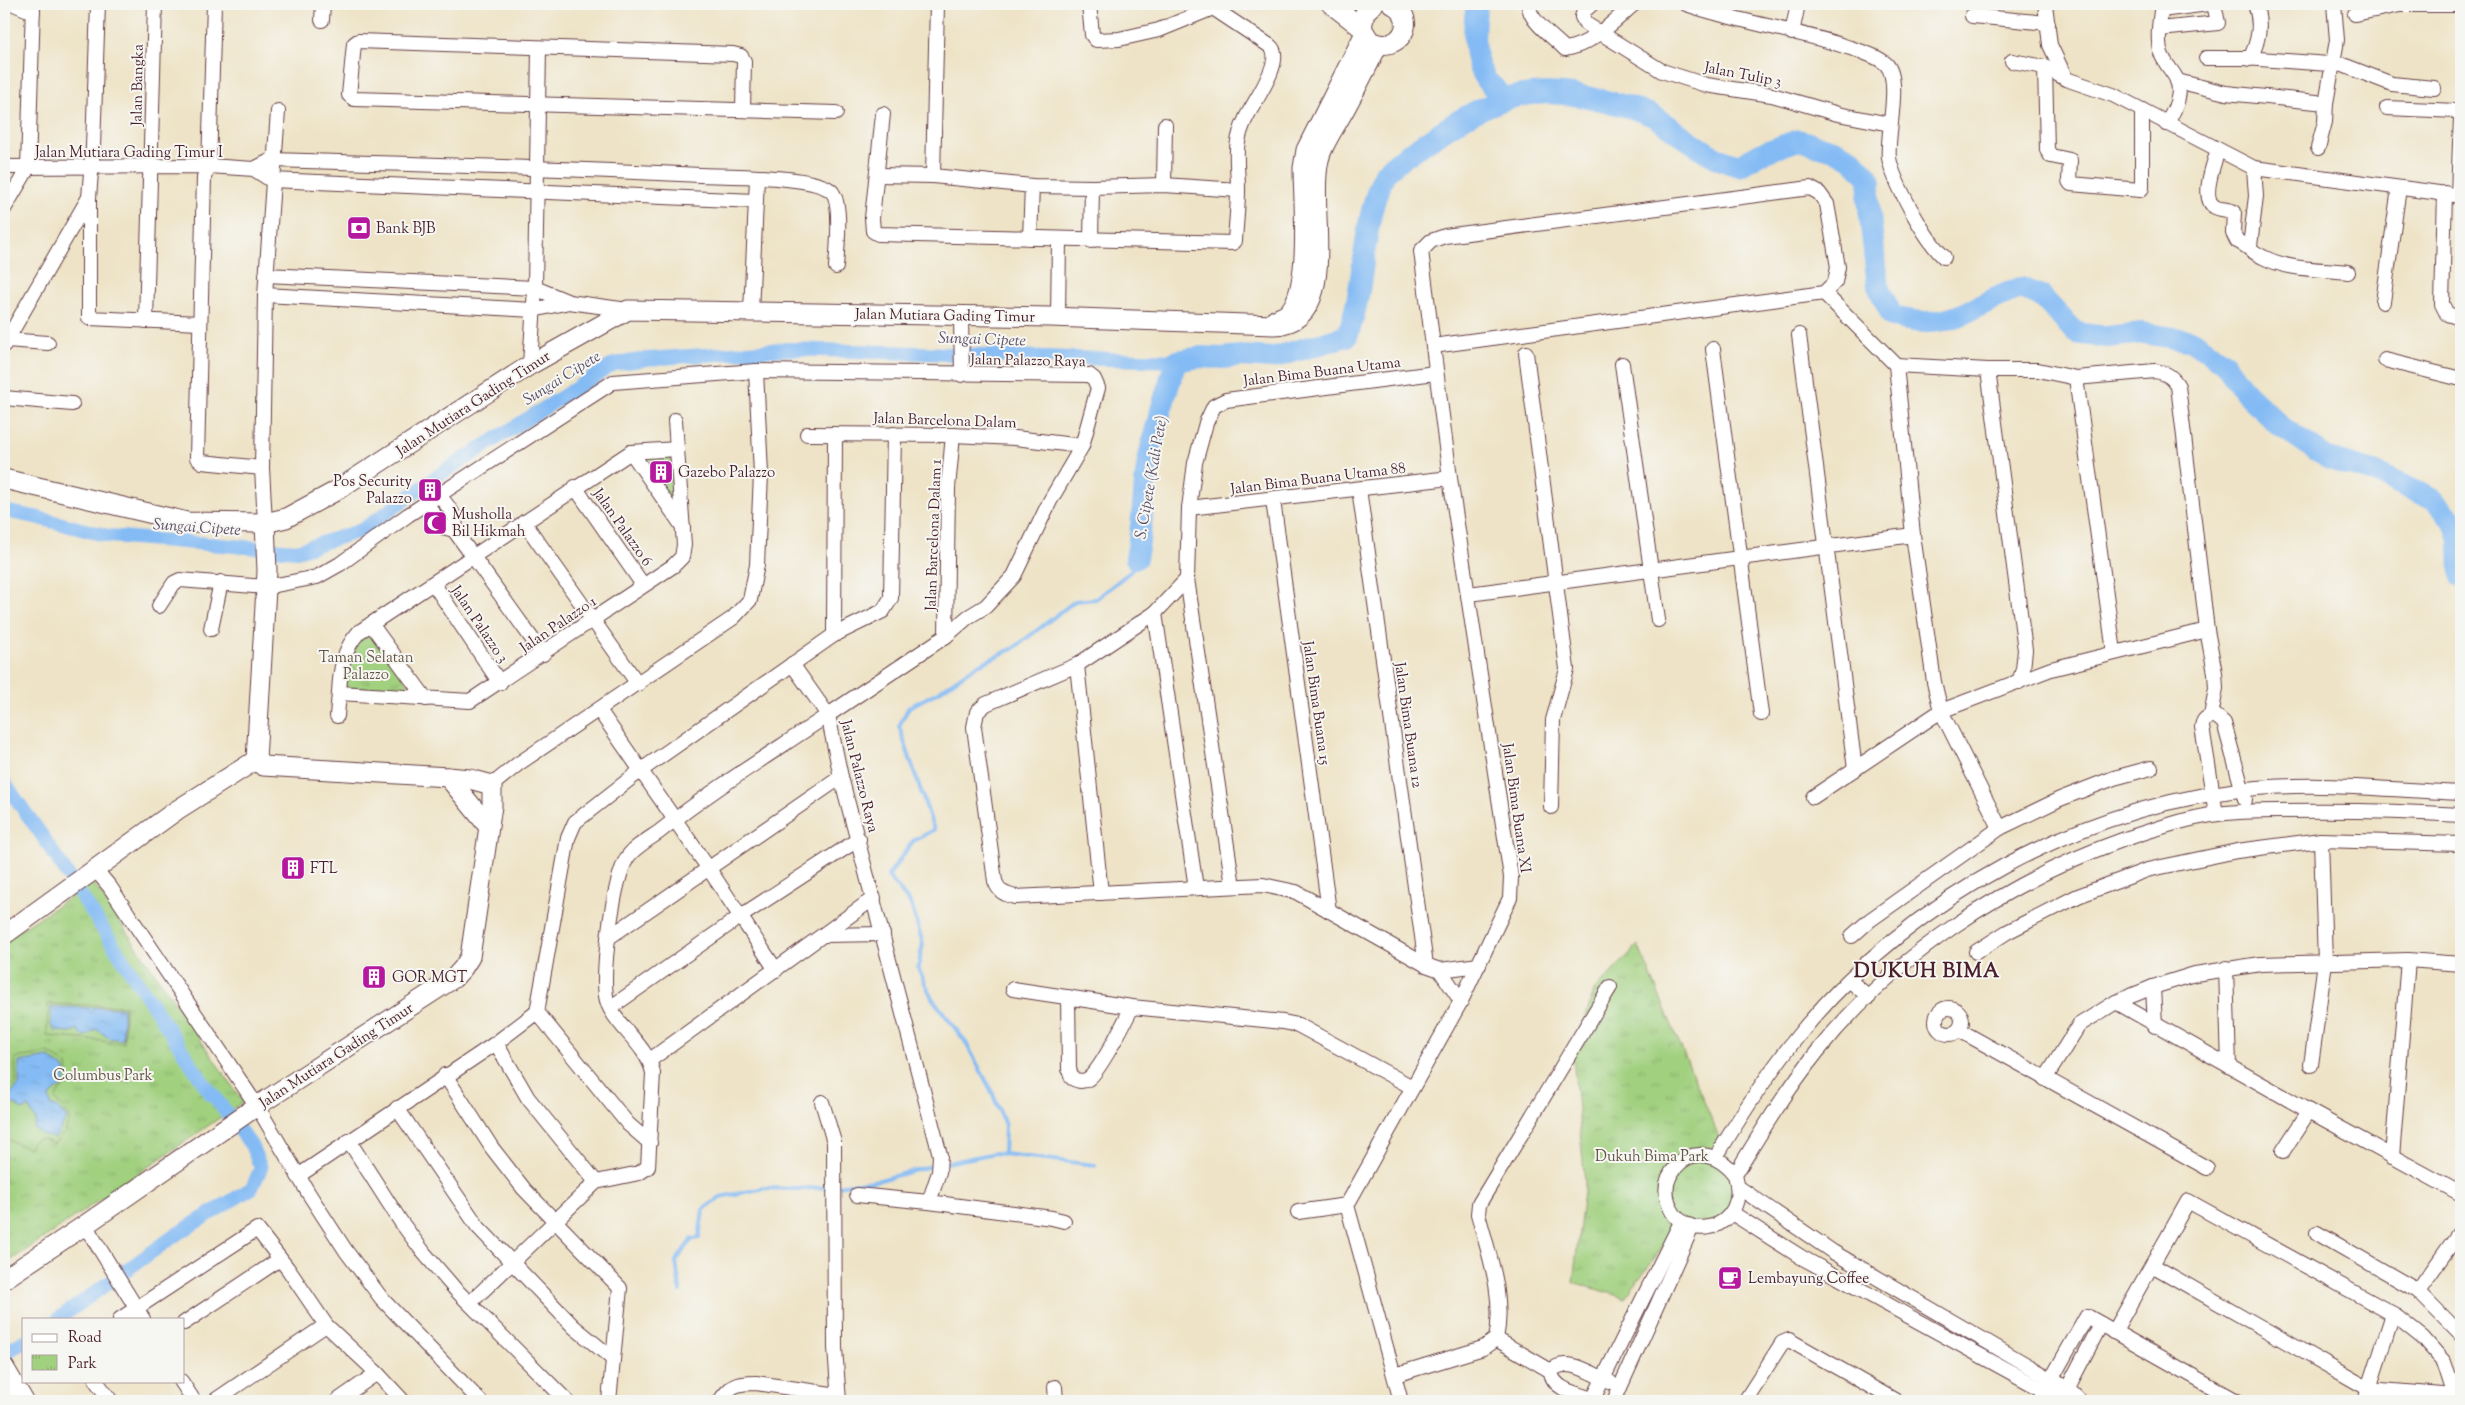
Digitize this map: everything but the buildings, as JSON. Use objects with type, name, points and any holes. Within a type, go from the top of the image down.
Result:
[{"type":"main road","points":[[1331,4],[1368,36],[1390,45],[1400,38],[1404,32],[1405,20],[1403,14],[1392,4]]},
{"type":"main road","name":"Jalan Mutiara Gading Timur","points":[[4,479],[187,522],[266,528],[334,492],[530,364],[628,310],[1262,323],[1287,314],[1298,297],[1304,266],[1304,157],[1310,141],[1368,36],[1365,12],[1374,4]]},
{"type":"main road","points":[[256,760],[266,579],[266,528]]},
{"type":"main road","points":[[256,760],[263,766],[448,777],[470,779],[492,785]]},
{"type":"main road","points":[[4,935],[60,892],[177,810],[256,760]]},
{"type":"main road","points":[[448,777],[488,826]]},
{"type":"main road","name":"Jalan Mutiara Gading Timur","points":[[4,1279],[86,1225],[250,1111],[454,978],[464,968],[470,957],[492,806],[492,785]]},
{"type":"main road","points":[[4,1367],[24,1401]]},
{"type":"street","points":[[4,209],[28,168],[32,8],[14,4]]},
{"type":"street","points":[[98,4],[89,198],[89,318],[200,323]]},
{"type":"street","name":"Jalan Bangka","points":[[146,321],[155,4]]},
{"type":"street","points":[[214,4],[209,166],[204,177],[198,458],[202,462],[262,468]]},
{"type":"street","points":[[322,20],[323,4]]},
{"type":"street","points":[[933,176],[937,4]]},
{"type":"street","points":[[883,114],[872,218],[874,233],[1091,241],[1233,243],[1235,241],[1238,190],[1235,148],[1246,118],[1267,79],[1276,57],[1275,50],[1216,6],[1159,30],[1118,39],[1096,40],[1092,35],[1089,4]]},
{"type":"street","points":[[1529,4],[1529,10],[1534,19],[1565,49],[1576,47],[1599,33],[1634,4]]},
{"type":"street","name":"Jalan Tulip 3","points":[[1592,4],[1584,11],[1582,17],[1586,24],[1662,71],[1706,85],[1772,95],[1838,114],[1890,124]]},
{"type":"street","points":[[1686,4],[1707,12],[1792,33],[1812,36],[1859,51],[1886,64],[1891,75],[1894,106],[1890,124],[1889,158],[1899,186],[1930,241],[1944,257]]},
{"type":"street","points":[[1792,33],[1798,4]]},
{"type":"street","points":[[2045,4],[2050,45],[2066,79]]},
{"type":"street","points":[[2166,124],[2174,111],[2178,99],[2177,82],[2164,61],[2160,49],[2161,7],[2208,4]]},
{"type":"street","points":[[2160,28],[2218,23],[2214,4]]},
{"type":"street","points":[[2250,59],[2258,44],[2260,29],[2260,16],[2256,4]]},
{"type":"street","points":[[2318,148],[2325,122],[2326,103],[2334,66],[2337,40],[2334,4]]},
{"type":"street","points":[[2355,14],[2400,5],[2461,4]]},
{"type":"street","points":[[1972,16],[2048,23]]},
{"type":"street","points":[[743,110],[744,61],[741,56],[358,41],[354,44],[349,95],[354,99],[836,114]]},
{"type":"street","points":[[530,364],[535,288],[539,48]]},
{"type":"street","points":[[2206,58],[2343,65],[2392,84],[2434,88]]},
{"type":"street","points":[[2012,61],[2045,67],[2066,79],[2113,95],[2254,168],[2455,195]]},
{"type":"street","points":[[2045,67],[2046,150],[2051,156],[2070,160],[2069,181],[2071,184],[2140,190],[2142,110]]},
{"type":"street","points":[[2177,82],[2226,93],[2326,103]]},
{"type":"street","points":[[2387,108],[2457,111],[2461,116],[2455,195],[2442,304],[2447,314],[2461,318]]},
{"type":"street","points":[[266,528],[262,468],[265,295],[272,160],[278,111]]},
{"type":"street","points":[[1164,185],[1165,125]]},
{"type":"street","points":[[2218,150],[2207,194],[2208,200],[2215,208],[2234,212],[2234,236],[2237,240],[2250,246],[2262,257],[2290,265],[2348,272]]},
{"type":"street","points":[[254,170],[272,160],[536,167],[757,178],[818,183],[832,191],[838,204],[836,267]]},
{"type":"street","name":"Jalan Mutiara Gading Timur I","points":[[4,167],[28,168],[92,165],[209,166],[254,170],[271,180]]},
{"type":"street","points":[[2250,246],[2256,196],[2254,168]]},
{"type":"street","points":[[877,175],[933,176],[1032,186],[1164,185],[1238,190]]},
{"type":"street","points":[[751,312],[757,178]]},
{"type":"street","points":[[271,180],[755,201]]},
{"type":"street","points":[[1030,238],[1032,186]]},
{"type":"street","points":[[1091,241],[1092,187]]},
{"type":"street","points":[[1433,346],[1824,293],[1835,282],[1838,267],[1827,204],[1820,193],[1810,188],[1445,236],[1431,240],[1421,251],[1435,372],[1450,478]]},
{"type":"street","points":[[2383,302],[2399,188]]},
{"type":"street","points":[[48,343],[5,342],[89,198]]},
{"type":"street","points":[[1058,318],[1059,240]]},
{"type":"street","name":"Jalan Mutiara Gading Timur","points":[[266,276],[535,288],[569,302],[628,310]]},
{"type":"street","points":[[1824,293],[1896,365],[1913,535],[1934,682],[1941,711],[2000,828]]},
{"type":"street","name":"Jalan Mutiara Gading Timur","points":[[265,295],[534,310],[569,302]]},
{"type":"street","points":[[961,316],[962,370]]},
{"type":"street","points":[[1799,334],[1855,769]]},
{"type":"street","points":[[1713,349],[1760,714]]},
{"type":"street","points":[[1526,352],[1554,583],[1567,670],[1553,720],[1551,807]]},
{"type":"street","points":[[2385,360],[2461,379]]},
{"type":"street","points":[[1622,364],[1658,620]]},
{"type":"street","points":[[1896,365],[1988,370],[2038,370],[2076,378],[2155,371],[2166,373],[2173,378],[2178,386],[2207,630],[2216,688],[2211,716]]},
{"type":"street","name":"Jalan Palazzo Raya","points":[[159,606],[174,583],[180,580],[221,582],[317,577],[340,564],[427,504],[613,382],[756,371],[962,370],[1089,376],[1094,379],[1098,388],[1097,394],[1082,446],[1050,501],[1014,576],[986,606],[946,636],[828,715],[842,777],[940,1155],[939,1172],[929,1202]]},
{"type":"street","points":[[1988,370],[2025,650],[2023,669],[2019,682]]},
{"type":"street","points":[[492,785],[518,764],[733,618],[750,600],[757,565],[761,474],[756,371]]},
{"type":"street","name":"Jalan Bima Buana Utama","points":[[1233,886],[1187,580],[1189,508],[1195,463],[1206,423],[1214,406],[1226,400],[1435,372]]},
{"type":"street","points":[[2076,378],[2114,652]]},
{"type":"street","points":[[4,398],[72,404]]},
{"type":"street","name":"Jalan Palazzo 1","points":[[339,693],[426,700],[470,701],[500,683],[673,566],[682,556],[684,545],[675,420]]},
{"type":"street","name":"Jalan Barcelona Dalam","points":[[807,434],[953,435],[1015,438],[1082,446]]},
{"type":"street","points":[[834,635],[836,434]]},
{"type":"street","points":[[298,1176],[496,1043],[538,1012],[570,828],[640,771],[792,664],[834,635],[883,611],[891,598],[894,434]]},
{"type":"street","name":"Jalan Barcelona Dalam 1","points":[[946,636],[948,488],[953,435]]},
{"type":"street","points":[[337,716],[340,675],[348,647],[359,632],[631,452],[677,450]]},
{"type":"street","points":[[631,452],[684,528]]},
{"type":"street","name":"Jalan Bima Buana Utama 88","points":[[1189,508],[1273,500],[1450,478]]},
{"type":"street","name":"Jalan Bima Buana XI","points":[[1347,1205],[1480,965],[1510,898],[1512,886],[1450,478]]},
{"type":"street","name":"Jalan Palazzo 6","points":[[576,487],[643,585]]},
{"type":"street","name":"Jalan Bima Buana 12","points":[[1359,490],[1426,965]]},
{"type":"street","points":[[440,496],[456,519],[454,530]]},
{"type":"street","name":"Jalan Bima Buana 15","points":[[1273,500],[1329,911]]},
{"type":"street","points":[[427,504],[443,527],[454,530],[543,654]]},
{"type":"street","points":[[524,522],[638,684]]},
{"type":"street","points":[[1468,594],[1913,535]]},
{"type":"street","points":[[1187,580],[1155,613],[1077,665],[986,704],[977,712],[974,727],[994,880],[998,890],[1015,897],[1233,886],[1276,886],[1296,892],[1426,965],[1440,970],[1480,965]]},
{"type":"street","points":[[211,628],[221,582]]},
{"type":"street","name":"Jalan Palazzo 3","points":[[433,584],[500,683]]},
{"type":"street","points":[[1155,613],[1196,888]]},
{"type":"street","points":[[370,624],[426,700]]},
{"type":"street","points":[[1813,797],[1941,711],[2051,669],[2207,630]]},
{"type":"street","points":[[470,1303],[596,1182],[644,1171],[648,1167],[653,1073],[650,1060],[610,1008],[605,989],[608,938],[614,900],[627,858],[674,819],[828,715],[792,664]]},
{"type":"street","points":[[1077,665],[1101,893]]},
{"type":"street","points":[[599,710],[776,970]]},
{"type":"street","points":[[2216,814],[2202,727],[2203,721],[2211,716],[2216,716],[2224,723],[2244,790],[2246,811]]},
{"type":"street","points":[[1852,936],[1870,920],[2000,828],[2060,799],[2114,778],[2152,768]]},
{"type":"street","points":[[608,938],[842,777]]},
{"type":"street","points":[[1716,1157],[1754,1094],[1771,1071],[1799,1034],[1849,980],[1901,935],[1958,894],[2017,860],[2080,831],[2146,809],[2213,794],[2244,790],[2316,787],[2461,793]]},
{"type":"street","points":[[2045,1390],[1833,1252],[1737,1181],[1727,1164],[1716,1157],[1698,1155],[1682,1160],[1670,1174],[1665,1191],[1670,1208],[1687,1224],[1710,1227],[1726,1220],[1736,1205],[1737,1181],[1774,1110],[1818,1051],[1869,997],[1919,953],[1957,925],[2030,880],[2090,852],[2152,830],[2216,814],[2246,811],[2318,810],[2461,815]]},
{"type":"street","points":[[610,1008],[741,916],[859,838]]},
{"type":"street","points":[[1976,952],[2007,932],[2078,896],[2147,870],[2237,851],[2321,840],[2461,844]]},
{"type":"street","points":[[2311,1064],[2325,962],[2321,840]]},
{"type":"street","points":[[89,872],[110,887],[250,1111],[298,1176],[346,1251],[382,1299],[480,1401]]},
{"type":"street","points":[[650,1060],[874,898]]},
{"type":"street","points":[[825,935],[883,934]]},
{"type":"street","points":[[2392,1157],[2408,960]]},
{"type":"street","points":[[2045,1079],[2079,1025],[2116,1002],[2153,987],[2195,974],[2261,964],[2408,960],[2461,964]]},
{"type":"street","points":[[2226,968],[2229,1066]]},
{"type":"street","points":[[1440,970],[1461,1001]]},
{"type":"street","points":[[1849,980],[1869,997]]},
{"type":"street","points":[[1395,1375],[1483,1348],[1496,1339],[1500,1319],[1495,1277],[1478,1214],[1479,1204],[1610,987]]},
{"type":"street","points":[[2153,987],[2155,1026]]},
{"type":"street","points":[[1013,989],[1132,1007],[1298,1025],[1412,1087]]},
{"type":"street","points":[[1068,997],[1069,1069],[1072,1078],[1078,1080],[1086,1079],[1094,1073],[1121,1031],[1132,1007]]},
{"type":"street","points":[[2116,1002],[2308,1112],[2461,1194]]},
{"type":"street","points":[[538,1012],[628,1124],[650,1143]]},
{"type":"street","points":[[1959,1030],[2207,1168]]},
{"type":"street","points":[[496,1043],[528,1098],[596,1182]]},
{"type":"street","points":[[446,1075],[492,1148],[524,1189],[620,1288],[609,1401]]},
{"type":"street","points":[[720,1401],[729,1388],[743,1383],[756,1382],[838,1398],[835,1348],[836,1244],[834,1142],[822,1102]]},
{"type":"street","points":[[397,1108],[478,1227],[574,1327],[613,1360]]},
{"type":"street","points":[[2283,1151],[2308,1112]]},
{"type":"street","points":[[349,1141],[401,1222],[443,1275],[567,1401]]},
{"type":"street","points":[[857,1195],[1052,1218],[1064,1222]]},
{"type":"street","points":[[2114,1332],[2188,1201],[2393,1314],[2423,1338],[2444,1362],[2455,1396],[2367,1395],[2152,1265]]},
{"type":"street","points":[[1298,1212],[1347,1205],[1401,1401]]},
{"type":"street","points":[[1732,1213],[1825,1269],[2045,1390],[2080,1401]]},
{"type":"street","points":[[1551,1371],[1552,1378],[1562,1388],[1594,1400],[1602,1378],[1687,1224]]},
{"type":"street","points":[[1614,1401],[1687,1224]]},
{"type":"street","points":[[86,1225],[140,1313]]},
{"type":"street","points":[[123,1318],[140,1313],[257,1229],[326,1325],[377,1373],[403,1401]]},
{"type":"street","points":[[2418,1290],[2461,1230]]},
{"type":"street","points":[[2317,1233],[2418,1290],[2461,1335]]},
{"type":"street","points":[[1825,1269],[1833,1252]]},
{"type":"street","points":[[185,1322],[280,1259]]},
{"type":"street","points":[[2367,1395],[2393,1314]]},
{"type":"street","points":[[2045,1390],[2087,1316],[2237,1401]]},
{"type":"street","points":[[2066,1398],[2101,1324]]},
{"type":"street","points":[[214,1401],[326,1325]]},
{"type":"street","points":[[1496,1339],[1551,1371]]},
{"type":"street","points":[[1745,1401],[1782,1343],[1789,1340],[1896,1401]]},
{"type":"street","points":[[1551,1371],[1558,1366],[1568,1364],[1620,1387]]},
{"type":"street","points":[[337,1401],[377,1373]]},
{"type":"street","points":[[97,1382],[111,1401]]},
{"type":"street","points":[[182,1382],[194,1401]]},
{"type":"street","points":[[1055,1387],[1056,1401]]},
{"type":"green space","points":[[671,454],[674,506],[640,456]]},
{"type":"green space","name":"Taman Selatan Palazzo","points":[[369,631],[413,691],[343,688],[345,655]]},
{"type":"green space","name":"Columbus Park","points":[[90,884],[95,886],[243,1102],[4,1265],[4,941]]},
{"type":"green space","name":"Dukuh Bima Park","points":[[1638,945],[1735,1175],[1736,1205],[1710,1227],[1681,1222],[1625,1298],[1573,1282],[1585,1183],[1573,1056],[1594,991]]},
{"type":"green space","points":[[48,1004],[125,1006],[124,1043],[47,1036]]},
{"type":"green space","points":[[49,1053],[67,1065],[69,1082],[60,1090],[55,1099],[70,1118],[65,1132],[54,1144],[40,1139],[34,1141],[29,1148],[4,1137],[4,1095],[16,1083],[15,1058]]},
{"type":"water","points":[[51,1007],[123,1008],[123,1040],[109,1038],[96,1029],[88,1035],[82,1036],[77,1029],[71,1032],[55,1031],[51,1026]]},
{"type":"water","points":[[49,1057],[65,1069],[65,1083],[49,1097],[51,1106],[56,1107],[67,1118],[55,1138],[43,1135],[34,1128],[36,1120],[28,1107],[22,1110],[15,1104],[6,1105],[5,1100],[19,1085],[19,1062]]},
{"type":"waterway","points":[[1477,4],[1474,43],[1478,63],[1486,80],[1506,99]]},
{"type":"waterway","name":"S. Cipete (Kali Pete)","points":[[1136,558],[1149,459],[1159,417],[1176,361],[1201,357],[1242,356],[1272,358],[1347,336],[1358,297],[1371,215],[1384,175],[1402,158],[1444,130],[1483,108],[1519,96],[1557,93],[1622,105],[1655,117],[1716,157],[1739,166],[1760,154],[1798,140],[1834,150],[1853,160],[1870,179],[1868,199],[1878,286],[1892,316],[1912,321],[1930,322],[1946,320],[2021,288],[2041,296],[2076,333],[2106,337],[2143,333],[2193,341],[2224,363],[2246,393],[2279,425],[2329,459],[2374,472],[2434,500],[2454,522],[2460,541],[2461,576]]},
{"type":"waterway","name":"Sungai Cipete","points":[[4,511],[108,536],[297,551],[362,530],[445,471],[614,364],[647,359],[787,349],[1176,361]]},
{"type":"waterway","points":[[1004,1154],[1005,1125],[992,1092],[965,1041],[932,998],[918,968],[923,944],[911,904],[888,876],[913,841],[934,830],[899,726],[909,707],[938,692],[976,666],[1014,648],[1075,601],[1096,599],[1131,571],[1136,558]]},
{"type":"waterway","points":[[4,782],[43,837],[212,1096]]},
{"type":"waterway","points":[[59,1318],[177,1234],[252,1188],[261,1168],[251,1145],[208,1088]]},
{"type":"waterway","points":[[942,1164],[995,1153],[1095,1165]]},
{"type":"waterway","points":[[837,1186],[880,1180],[935,1165]]},
{"type":"waterway","points":[[680,1291],[676,1261],[692,1239],[699,1238],[703,1210],[720,1197],[765,1188],[798,1189],[830,1187]]},
{"type":"waterway","points":[[7,1352],[22,1342]]},
{"type":"place","name":"Bank BJB","points":[[359,228]]},
{"type":"place","name":"Gazebo Palazzo","points":[[661,472]]},
{"type":"place","name":"Pos Security Palazzo","points":[[430,490]]},
{"type":"place","name":"Musholla Bil Hikmah","points":[[435,523]]},
{"type":"place","name":"FTL","points":[[293,868]]},
{"type":"place","name":"GOR MGT","points":[[374,977]]},
{"type":"place","name":"Lembayung Coffee","points":[[1730,1278]]},
{"type":"district","name":"DUKUH BIMA","points":[[1927,970]]}]
